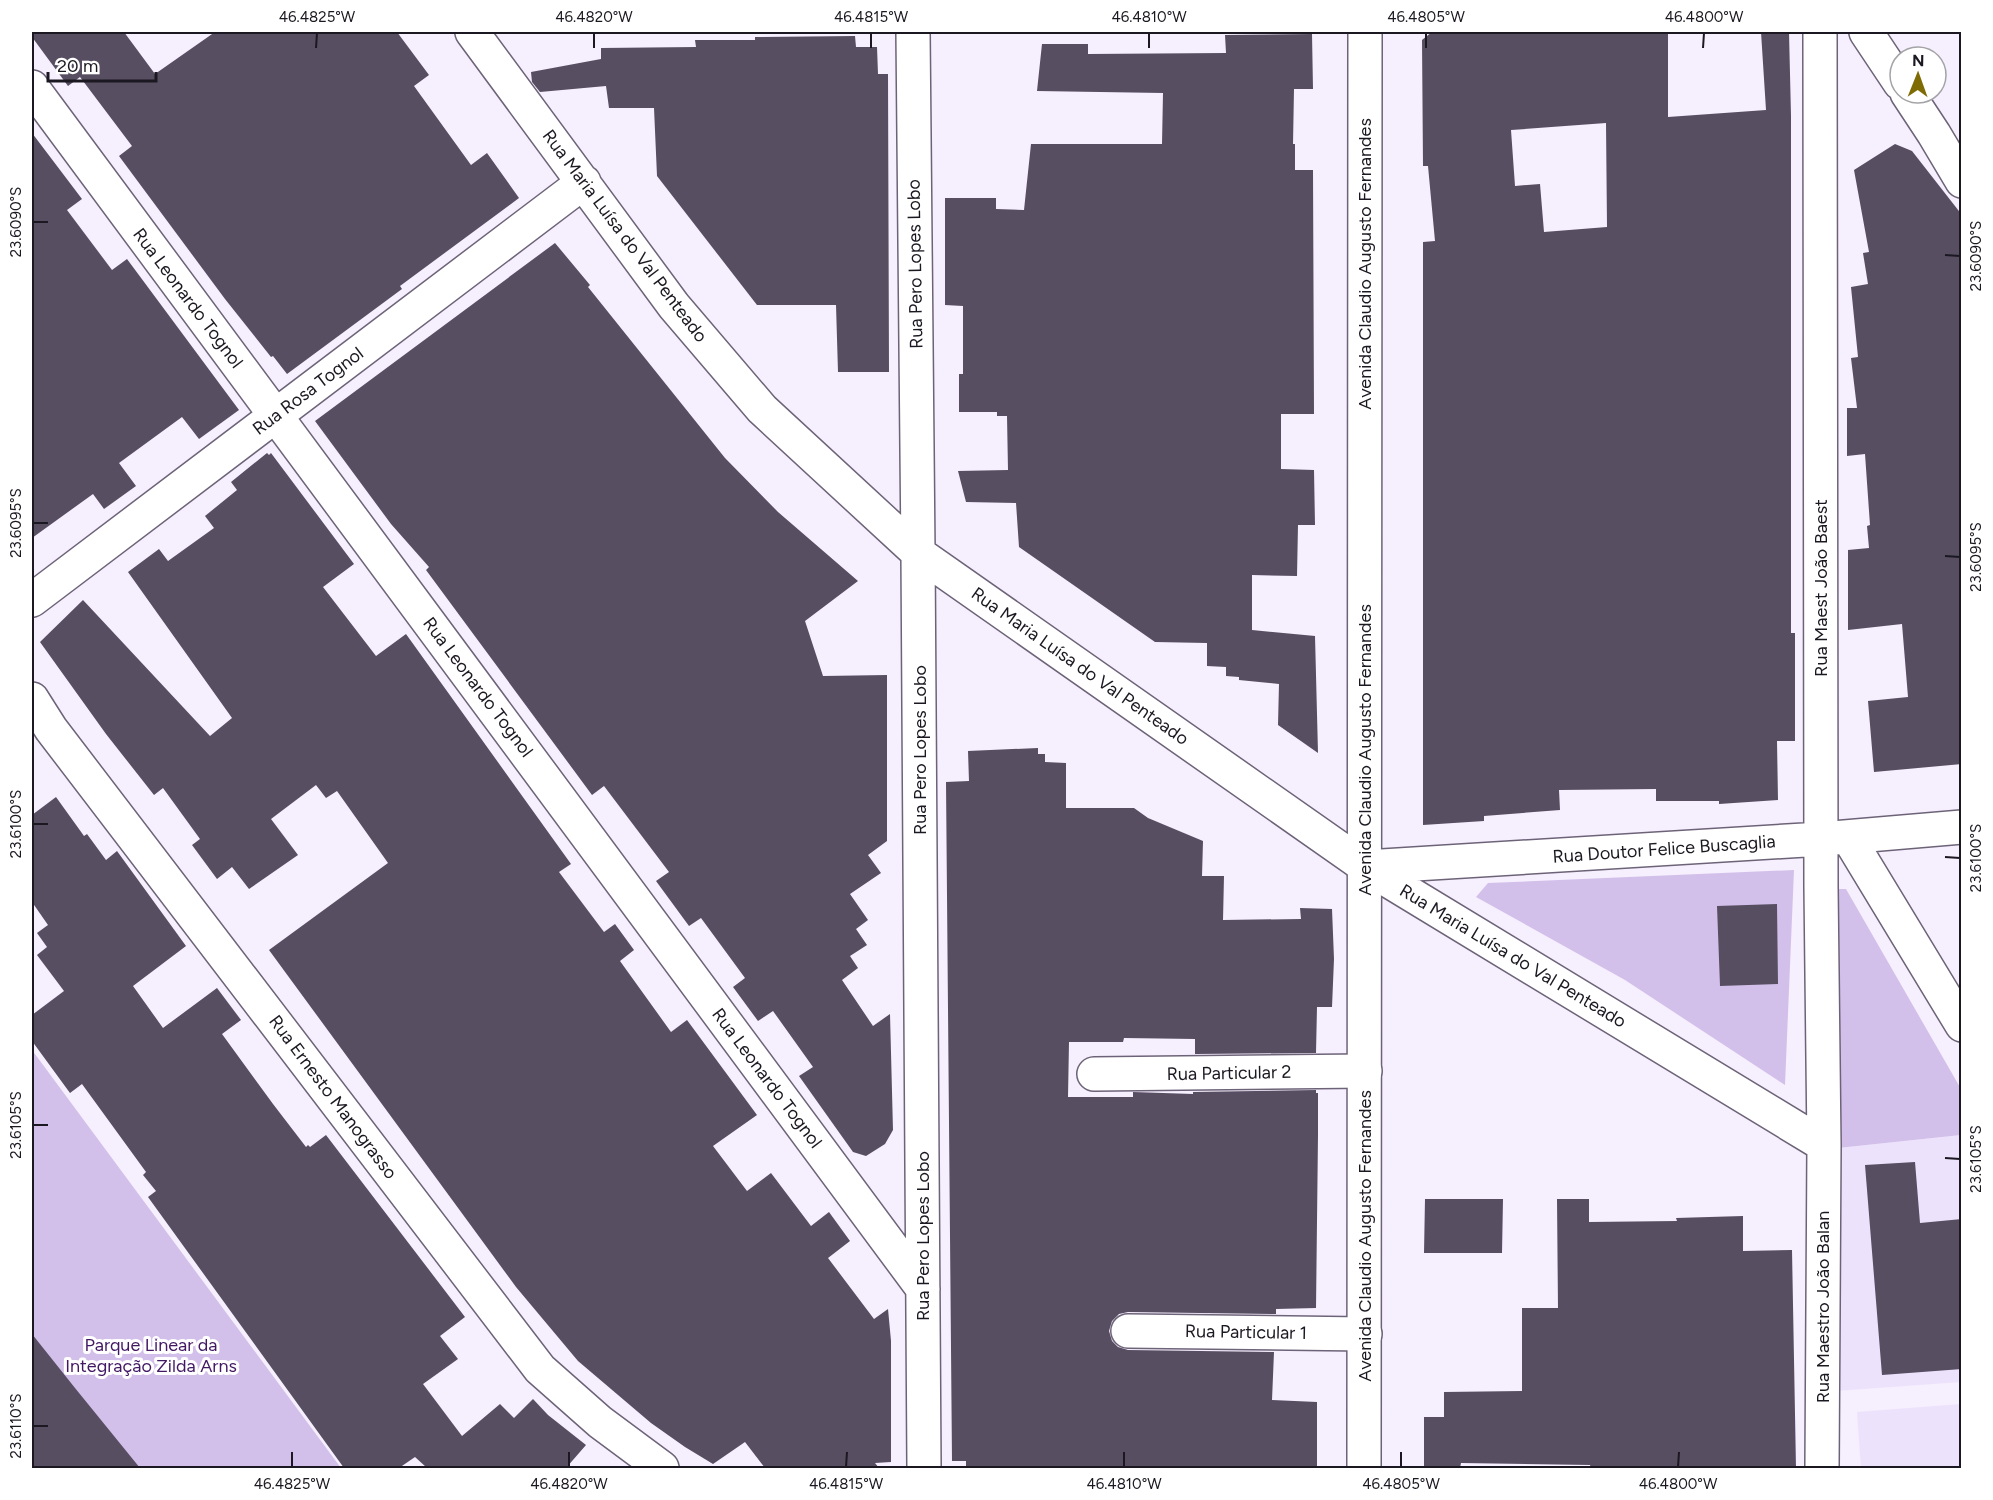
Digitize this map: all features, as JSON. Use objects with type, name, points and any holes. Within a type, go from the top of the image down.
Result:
[{"type":"street","name":"Rua Maria Luísa do Val Penteado","points":[[472,32],[674,306],[762,409],[918,553],[1366,867],[1824,1145]]},
{"type":"street","name":"Rua Pero Lopes Lobo","points":[[912,32],[924,1468]]},
{"type":"street","name":"Avenida Claudio Augusto Fernandes","points":[[1364,1468],[1365,32]]},
{"type":"street","name":"Rua Maest João Baest","points":[[1820,32],[1834,838],[1824,1145]]},
{"type":"street","points":[[1866,32],[1888,65]]},
{"type":"street","name":"Rua Leonardo Tognol","points":[[32,87],[923,1289]]},
{"type":"street","points":[[1915,105],[1962,181]]},
{"type":"street","name":"Rua Rosa Tognol","points":[[32,600],[584,182]]},
{"type":"street","name":"Rua Ernesto Manograsso","points":[[32,699],[41,735],[540,1369],[600,1422],[662,1468]]},
{"type":"street","name":"Rua Doutor Felice Buscaglia","points":[[1366,867],[1834,838],[1962,827]]},
{"type":"street","points":[[1834,838],[1962,1025]]},
{"type":"street","name":"Rua Particular 2","points":[[1094,1074],[1365,1071]]},
{"type":"street","name":"Rua Maestro João Balan","points":[[1822,1468],[1824,1145]]},
{"type":"street","name":"Rua Particular 1","points":[[1128,1331],[1365,1334]]},
{"type":"shaded area","points":[[1961,1135],[1961,1382],[1835,1391],[1838,1148]]},
{"type":"shaded area","points":[[1961,1404],[1961,1468],[1861,1468],[1857,1412]]},
{"type":"green space","points":[[1794,870],[1785,1085],[1625,980],[1476,897],[1488,883]]},
{"type":"green space","points":[[1836,889],[1846,889],[1961,1089],[1961,1135],[1838,1148]]},
{"type":"green space","name":"Parque Linear da Integração Zilda Arns","points":[[32,1050],[341,1468],[129,1468],[32,1336]]},
{"type":"building","points":[[32,32],[124,32],[155,74],[215,32],[397,32],[429,75],[414,86],[471,165],[487,153],[519,198],[400,286],[402,289],[287,374],[225,299],[119,156],[132,146],[80,77],[68,86],[32,37]]},
{"type":"building","points":[[1432,32],[1668,32],[1668,117],[1766,110],[1761,32],[1789,32],[1791,633],[1795,633],[1795,741],[1777,741],[1778,800],[1719,804],[1719,801],[1656,801],[1656,789],[1559,790],[1560,810],[1484,816],[1484,821],[1423,825],[1423,242],[1435,241],[1428,166],[1423,166],[1422,40]],"holes":[[[1606,123],[1607,227],[1544,232],[1540,184],[1515,186],[1511,130]]]},
{"type":"building","points":[[1312,34],[1313,89],[1294,89],[1293,144],[1295,144],[1295,170],[1313,170],[1314,414],[1281,414],[1281,469],[1314,470],[1315,525],[1298,525],[1297,576],[1252,575],[1252,630],[1315,636],[1318,753],[1278,725],[1279,684],[1239,680],[1239,677],[1226,676],[1226,667],[1207,666],[1207,643],[1155,642],[1019,547],[1016,503],[966,502],[958,471],[1008,470],[1007,416],[997,416],[997,412],[959,412],[959,374],[963,374],[963,306],[945,305],[945,198],[996,198],[996,209],[1024,210],[1031,144],[1162,144],[1163,93],[1037,91],[1042,44],[1088,44],[1088,54],[1226,53],[1225,35]]},
{"type":"building","points":[[855,36],[856,47],[877,47],[878,74],[888,74],[889,372],[838,372],[836,305],[757,305],[657,176],[654,108],[609,108],[606,86],[540,92],[532,82],[531,72],[601,59],[601,48],[696,47],[695,40],[755,40],[755,37]]},
{"type":"building","points":[[32,133],[82,199],[67,210],[112,270],[127,259],[239,410],[199,439],[182,417],[119,463],[136,486],[104,509],[93,494],[32,538]]},
{"type":"building","points":[[1895,144],[1912,151],[1962,215],[1962,764],[1874,772],[1868,701],[1908,697],[1902,624],[1848,630],[1848,550],[1869,548],[1867,526],[1870,525],[1865,454],[1847,456],[1847,408],[1857,408],[1851,358],[1858,357],[1851,287],[1868,284],[1863,253],[1869,252],[1854,170]]},
{"type":"building","points":[[555,243],[725,458],[778,512],[858,581],[805,621],[823,676],[887,675],[887,841],[868,855],[881,873],[850,894],[868,920],[856,929],[867,945],[850,956],[858,968],[842,980],[873,1026],[890,1014],[893,1130],[885,1144],[866,1156],[853,1152],[799,1076],[813,1067],[773,1011],[758,1021],[733,987],[745,978],[701,918],[689,926],[656,881],[669,872],[604,786],[592,795],[426,570],[429,567],[391,524],[315,421]]},
{"type":"building","points":[[267,453],[269,455],[271,453],[354,564],[323,587],[376,656],[406,634],[571,864],[559,872],[604,932],[615,924],[634,950],[620,961],[671,1032],[687,1020],[757,1115],[713,1146],[747,1191],[771,1173],[811,1226],[829,1212],[850,1241],[828,1258],[874,1319],[888,1309],[891,1341],[891,1462],[875,1463],[879,1468],[765,1468],[745,1442],[713,1464],[651,1423],[578,1361],[516,1287],[269,950],[388,863],[337,791],[326,798],[316,785],[271,819],[298,855],[249,889],[232,867],[217,879],[192,845],[200,839],[163,788],[154,795],[106,734],[40,642],[83,600],[210,736],[232,718],[128,572],[159,549],[168,561],[214,528],[205,516],[237,490],[231,482]]},
{"type":"building","points":[[1038,748],[1038,754],[1045,754],[1045,762],[1066,763],[1066,808],[1134,808],[1148,818],[1203,841],[1202,876],[1224,876],[1223,920],[1301,919],[1300,908],[1332,909],[1334,959],[1332,1007],[1317,1007],[1316,1053],[1195,1054],[1195,1039],[1124,1038],[1123,1042],[1069,1042],[1068,1097],[1133,1097],[1133,1092],[1193,1094],[1193,1092],[1316,1090],[1318,1093],[1316,1308],[1276,1309],[1276,1314],[1128,1312],[1119,1314],[1112,1321],[1109,1331],[1112,1341],[1118,1347],[1128,1350],[1274,1352],[1272,1400],[1317,1402],[1317,1468],[966,1468],[966,1461],[952,1461],[946,782],[969,781],[968,751]]},
{"type":"building","points":[[56,797],[84,836],[87,834],[106,860],[117,851],[186,946],[133,986],[163,1028],[217,988],[241,1020],[222,1034],[273,1104],[306,1147],[308,1145],[310,1147],[326,1135],[465,1317],[440,1336],[458,1359],[423,1384],[462,1436],[500,1404],[514,1418],[533,1399],[548,1415],[586,1445],[566,1468],[424,1468],[426,1467],[415,1457],[399,1468],[344,1468],[148,1197],[156,1191],[143,1175],[146,1172],[82,1084],[70,1093],[32,1041],[32,1015],[64,991],[37,955],[47,947],[37,933],[48,925],[32,902],[32,815]]},
{"type":"building","points":[[1777,904],[1778,984],[1720,986],[1717,906]]},
{"type":"building","points":[[1915,1162],[1920,1223],[1962,1219],[1962,1369],[1882,1375],[1865,1165]]},
{"type":"building","points":[[1425,1199],[1503,1199],[1502,1253],[1424,1253]]},
{"type":"building","points":[[1557,1199],[1589,1199],[1589,1222],[1677,1221],[1676,1218],[1743,1216],[1743,1251],[1792,1250],[1796,1468],[1591,1468],[1590,1465],[1461,1463],[1460,1468],[1424,1468],[1424,1417],[1444,1417],[1444,1392],[1522,1391],[1522,1308],[1558,1308]]},
{"type":"building","points":[[32,1334],[75,1388],[140,1468],[32,1468]]}]
